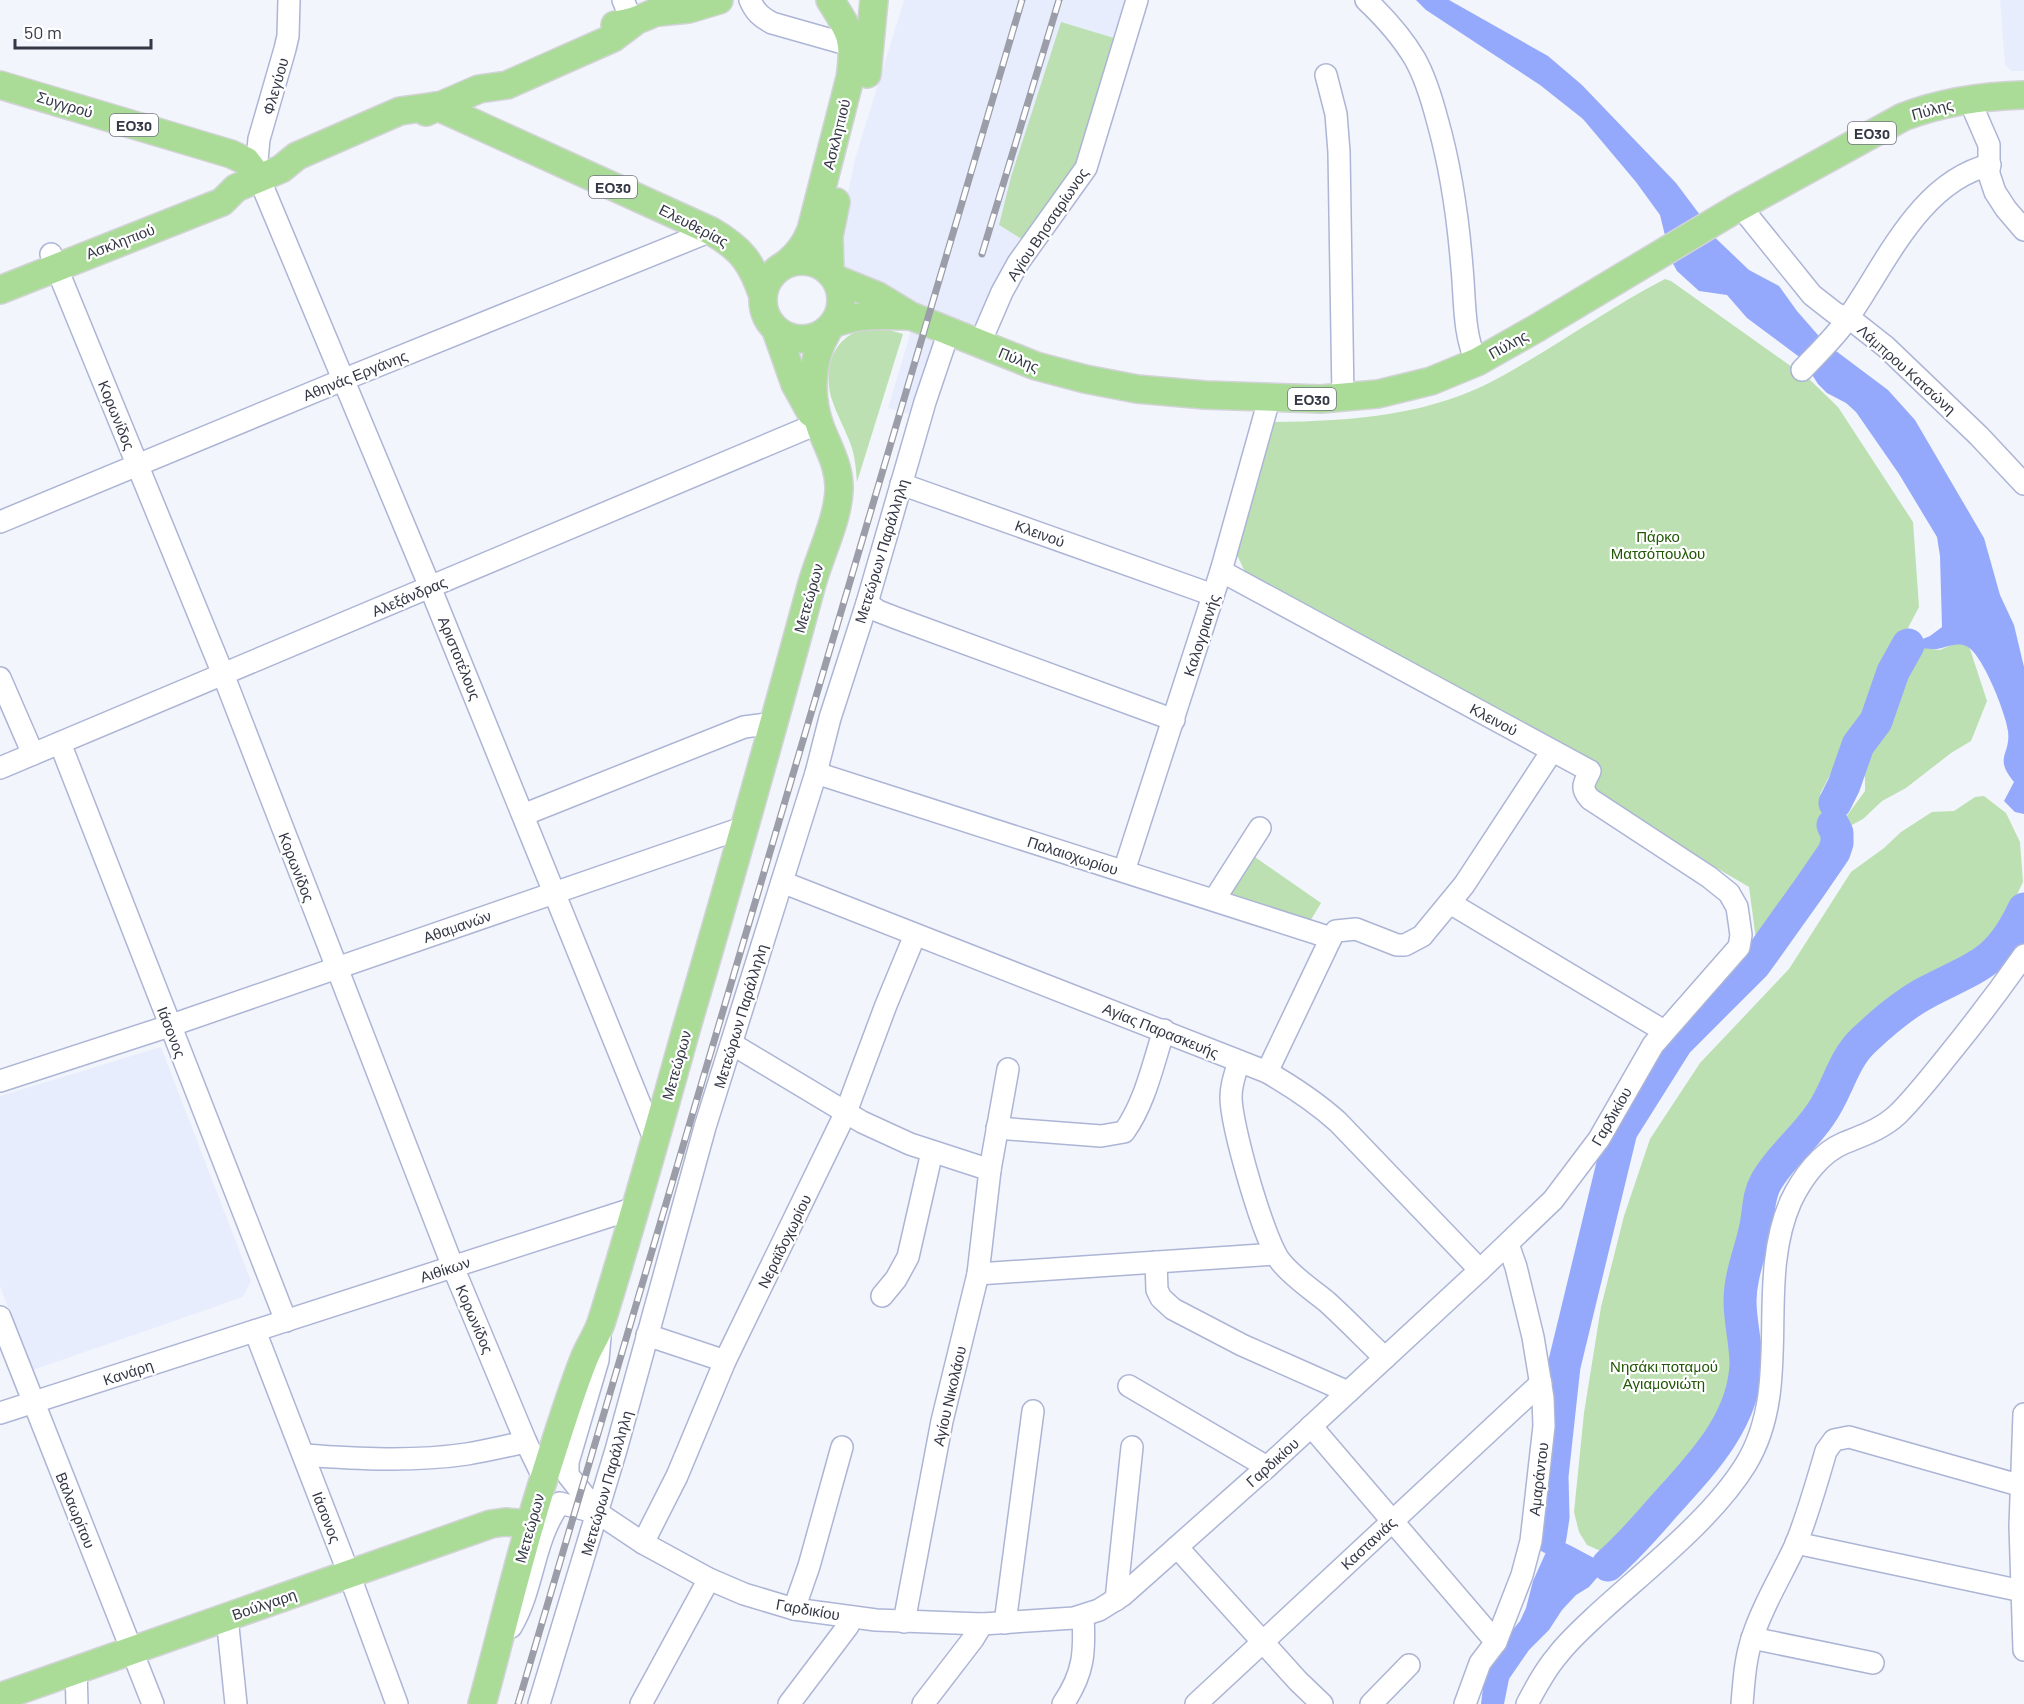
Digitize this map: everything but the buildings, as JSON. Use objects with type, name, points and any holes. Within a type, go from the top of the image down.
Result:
[{"type":"main road","name":"Ασκληπιού","points":[[0,276],[54,260],[222,202],[258,176],[297,156],[400,111],[436,106],[478,89],[507,85],[613,38],[628,11],[668,6],[689,9],[719,0]]},
{"type":"main road","name":"Ασκληπιού","points":[[786,264],[799,254],[811,230],[850,78],[853,46],[851,36],[830,0]]},
{"type":"main road","name":"Ασκληπιού","points":[[833,276],[829,236],[865,82],[874,0]]},
{"type":"main road","name":"Συγγρού","points":[[0,85],[231,154],[246,161],[258,176]]},
{"type":"main road","name":"Πύλης","points":[[949,330],[1036,366],[1128,388],[1204,396],[1343,398],[1378,394],[1416,385],[1477,362],[1737,208],[1903,117],[1969,99],[2024,95]]},
{"type":"main road","name":"Ελευθερίας","points":[[436,106],[711,231],[738,249],[749,262],[757,276],[763,296],[765,315],[776,330]]},
{"type":"main road","name":"Ασκληπιού","points":[[0,290],[54,260]]},
{"type":"main road","name":"ΕΟ30","points":[[786,264],[809,261],[820,265],[833,276],[878,296],[911,316],[949,330]]},
{"type":"main road","points":[[763,296],[770,277],[786,264]]},
{"type":"main road","points":[[831,327],[840,312],[842,301],[840,290],[833,276]]},
{"type":"main road","name":"ΕΟ30","points":[[776,330],[788,337],[801,340],[814,338],[852,317],[911,316]]},
{"type":"main road","name":"Μετεώρων","points":[[482,1704],[530,1524],[585,1356],[600,1326],[655,1141],[816,568],[838,501],[839,481],[836,465],[819,423],[814,400],[814,363],[819,345],[831,327]]},
{"type":"main road","name":"Μετεώρων","points":[[776,330],[795,384],[805,405],[819,423]]},
{"type":"main road","name":"Βούλγαρη","points":[[0,1697],[491,1524],[505,1522],[530,1524]]},
{"type":"street","name":"Φλεγύου","points":[[258,176],[259,139],[288,36],[289,0]]},
{"type":"street","points":[[750,0],[755,11],[772,23],[853,46]]},
{"type":"street","name":"Αγίου Βησσαρίωνος","points":[[980,343],[1002,292],[1018,263],[1086,168],[1137,0]]},
{"type":"street","points":[[1366,0],[1383,16],[1406,46],[1416,62],[1432,101],[1455,198],[1468,331],[1472,353],[1477,362]]},
{"type":"street","points":[[1326,75],[1336,114],[1340,152],[1343,398]]},
{"type":"street","points":[[1969,99],[1989,145],[1990,178],[1995,192],[2024,230]]},
{"type":"street","points":[[1803,370],[1845,322],[1887,257],[1926,205],[1939,191],[1953,181],[1966,173],[1990,165]]},
{"type":"street","name":"Αριστοτέλους","points":[[258,176],[345,379],[655,1141]]},
{"type":"street","name":"Λάμπρου Κατσώνη","points":[[1737,208],[1812,295],[1845,322],[1861,327],[1908,368],[1979,436],[2024,484]]},
{"type":"street","name":"Αθηνάς Εργάνης","points":[[0,522],[711,231]]},
{"type":"street","name":"Κορωνίδος","points":[[54,260],[223,674],[453,1267],[526,1442],[544,1479]]},
{"type":"street","name":"Μετεώρων Παράλληλη","points":[[539,1704],[598,1513],[705,1126],[816,773],[833,706],[867,603],[925,402],[949,330]]},
{"type":"street","name":"Καλογριανής","points":[[1124,871],[1221,571],[1270,396]]},
{"type":"street","name":"Αλεξάνδρας","points":[[0,768],[819,423]]},
{"type":"street","name":"Κλεινού","points":[[901,484],[1213,596]]},
{"type":"street","name":"Κλεινού","points":[[1221,571],[1590,771],[1582,785],[1582,789],[1590,799],[1729,893]]},
{"type":"street","points":[[867,603],[878,611],[896,618],[1174,720]]},
{"type":"street","points":[[0,678],[33,754]]},
{"type":"street","points":[[523,815],[744,727],[774,723]]},
{"type":"street","name":"Ιάσονος","points":[[60,743],[286,1321]]},
{"type":"street","points":[[1267,1072],[1330,938],[1336,931],[1356,929],[1397,945],[1405,945],[1422,936],[1450,903],[1552,750]]},
{"type":"street","name":"Παλαιοχωρίου","points":[[816,773],[1330,938]]},
{"type":"street","name":"Αθαμανών","points":[[0,1081],[169,1026],[744,827]]},
{"type":"street","points":[[1214,900],[1260,828]]},
{"type":"street","name":"Αγίας Παρασκευής","points":[[782,882],[1267,1072],[1299,1090],[1330,1114],[1480,1270]]},
{"type":"street","name":"Γαρδικίου","points":[[598,1513],[643,1543],[709,1580],[794,1610],[904,1622],[982,1624],[1044,1621],[1083,1616],[1099,1610],[1116,1600],[1267,1467],[1553,1200],[1599,1139],[1645,1058],[1664,1031],[1739,947],[1741,935],[1737,907],[1729,893]]},
{"type":"street","points":[[1450,903],[1664,1031]]},
{"type":"street","name":"Νεραϊδοχωρίου","points":[[643,1543],[677,1476],[725,1361],[846,1112],[915,935]]},
{"type":"street","points":[[1527,1704],[1548,1667],[1571,1639],[1700,1520],[1747,1463],[1765,1419],[1769,1394],[1774,1278],[1778,1241],[1791,1201],[1803,1181],[1827,1152],[1843,1143],[1871,1133],[1898,1113],[1968,1030],[2024,955]]},
{"type":"street","points":[[997,1128],[1101,1136],[1124,1132],[1131,1123],[1142,1098],[1164,1030]]},
{"type":"street","points":[[732,1044],[846,1112],[901,1140],[990,1170]]},
{"type":"street","points":[[1239,1062],[1231,1098],[1240,1146],[1265,1231],[1275,1254],[1284,1266],[1346,1319],[1384,1358]]},
{"type":"street","name":"Αγίου Νικολάου","points":[[904,1622],[942,1421],[978,1274],[990,1170],[1008,1069]]},
{"type":"street","points":[[882,1296],[896,1279],[908,1257],[932,1152]]},
{"type":"street","name":"Αιθίκων","points":[[255,1331],[635,1208]]},
{"type":"street","name":"Αμαράντου","points":[[1465,1704],[1480,1664],[1497,1642],[1515,1596],[1531,1541],[1544,1426],[1544,1398],[1533,1337],[1516,1266],[1508,1244]]},
{"type":"street","points":[[978,1274],[1275,1254]]},
{"type":"street","points":[[1156,1262],[1157,1290],[1161,1298],[1173,1309],[1242,1345],[1348,1392]]},
{"type":"street","name":"Βαλαωρίτου","points":[[0,1317],[153,1704]]},
{"type":"street","points":[[598,1513],[568,1475],[568,1462],[598,1360],[600,1326]]},
{"type":"street","name":"Ιάσονος","points":[[255,1331],[397,1704]]},
{"type":"street","name":"Κανάρη","points":[[0,1413],[255,1331]]},
{"type":"street","points":[[647,1335],[725,1361]]},
{"type":"street","name":"Καστανιάς","points":[[1196,1704],[1541,1383]]},
{"type":"street","points":[[1129,1386],[1267,1467]]},
{"type":"street","points":[[1005,1623],[1033,1411]]},
{"type":"street","points":[[2024,1414],[2020,1526],[2024,1650]]},
{"type":"street","points":[[1311,1426],[1497,1642]]},
{"type":"street","points":[[1742,1704],[1746,1664],[1752,1638],[1760,1616],[1796,1543],[1826,1451],[1834,1440],[1849,1437],[2022,1486]]},
{"type":"street","points":[[304,1455],[351,1459],[405,1459],[466,1454],[526,1442]]},
{"type":"street","points":[[1116,1600],[1132,1447]]},
{"type":"street","points":[[794,1610],[809,1566],[842,1448]]},
{"type":"street","points":[[495,1655],[516,1620],[550,1516],[555,1509],[560,1503],[598,1513]]},
{"type":"street","points":[[1796,1543],[2022,1591]]},
{"type":"street","points":[[1177,1547],[1298,1681],[1322,1704]]},
{"type":"street","points":[[641,1704],[709,1580]]},
{"type":"street","points":[[1063,1704],[1074,1687],[1083,1664],[1083,1616]]},
{"type":"street","points":[[227,1617],[236,1704]]},
{"type":"street","points":[[789,1704],[848,1626],[852,1617]]},
{"type":"street","points":[[923,1704],[974,1639],[982,1624]]},
{"type":"street","points":[[1752,1638],[1873,1663]]},
{"type":"street","points":[[1371,1704],[1409,1665]]},
{"type":"street","points":[[76,1670],[77,1704]]},
{"type":"shaded area","points":[[904,0],[1128,0],[1074,178],[983,320],[970,327],[947,318],[915,416],[888,408],[918,308],[845,274],[840,260],[841,226],[855,159]]},
{"type":"shaded area","points":[[2000,0],[2024,0],[2024,71],[2011,71],[2005,64]]},
{"type":"shaded area","points":[[161,1047],[251,1281],[243,1297],[33,1370],[0,1286],[0,1096]]},
{"type":"green space","points":[[1061,22],[1114,38],[1073,173],[1025,241],[999,225],[1011,177]]},
{"type":"green space","name":"Πάρκο Ματσόπουλου","points":[[1665,279],[1809,379],[1838,407],[1913,522],[1919,607],[1820,794],[1843,808],[1760,949],[1757,947],[1749,887],[1604,802],[1567,752],[1246,574],[1236,553],[1273,422],[1362,418],[1421,408],[1449,400],[1504,375]]},
{"type":"green space","points":[[868,328],[886,329],[903,334],[857,482],[849,439],[831,397],[829,374],[830,363],[839,344],[856,332]]},
{"type":"green space","points":[[1956,643],[1969,646],[1987,701],[1971,741],[1951,753],[1906,788],[1882,801],[1863,819],[1850,826],[1846,817],[1865,791],[1865,777],[1859,766],[1858,757],[1861,746],[1886,716],[1896,698],[1903,667],[1911,646],[1940,650]]},
{"type":"green space","name":"Νησάκι ποταμού Αγιαμονιώτη","points":[[1984,796],[2006,813],[2020,842],[2023,882],[2004,922],[1978,949],[1899,991],[1859,1027],[1826,1078],[1813,1112],[1773,1149],[1759,1179],[1753,1199],[1734,1294],[1737,1375],[1730,1409],[1705,1452],[1626,1542],[1614,1553],[1603,1552],[1587,1545],[1579,1532],[1574,1512],[1584,1413],[1601,1307],[1624,1216],[1650,1139],[1700,1063],[1789,969],[1851,872],[1884,848],[1901,832],[1932,812],[1954,811],[1975,797]]},
{"type":"green space","points":[[1252,855],[1321,903],[1309,923],[1229,893]]},
{"type":"water","points":[[1416,0],[1449,0],[1548,56],[1582,85],[1676,183],[1703,219],[1706,229],[1749,270],[1779,286],[1824,342],[1888,390],[1915,420],[1984,538],[2000,595],[2014,625],[2024,667],[2024,814],[2015,812],[2004,801],[2014,782],[2008,774],[2004,761],[2008,731],[1998,698],[1979,659],[1966,646],[1961,645],[1925,649],[1908,645],[1930,636],[1942,627],[1940,556],[1937,537],[1899,474],[1856,412],[1846,403],[1827,393],[1818,384],[1802,359],[1747,318],[1727,295],[1699,291],[1677,271],[1671,260],[1660,215],[1636,182],[1583,119],[1540,85],[1426,10]]},
{"type":"water","points":[[1550,1537],[1608,1565],[1589,1587],[1576,1595],[1562,1610],[1549,1630],[1529,1650],[1509,1679],[1504,1704],[1481,1704],[1486,1662],[1520,1621]]},
{"type":"waterway","points":[[1835,803],[1858,745],[1876,721],[1893,672],[1908,645]]},
{"type":"waterway","points":[[1550,1537],[1553,1517],[1552,1476],[1564,1366],[1621,1131],[1677,1042],[1755,964],[1810,887],[1834,852],[1837,833],[1833,825]]},
{"type":"waterway","points":[[1608,1565],[1644,1529],[1705,1459],[1729,1424],[1737,1405],[1746,1364],[1740,1291],[1756,1226],[1761,1193],[1766,1182],[1820,1115],[1850,1058],[1863,1041],[1910,1002],[1973,969],[1995,953],[2005,942],[2024,909]]},
{"type":"railway","points":[[518,1704],[1022,0]]},
{"type":"railway","points":[[982,254],[1059,0]]}]
